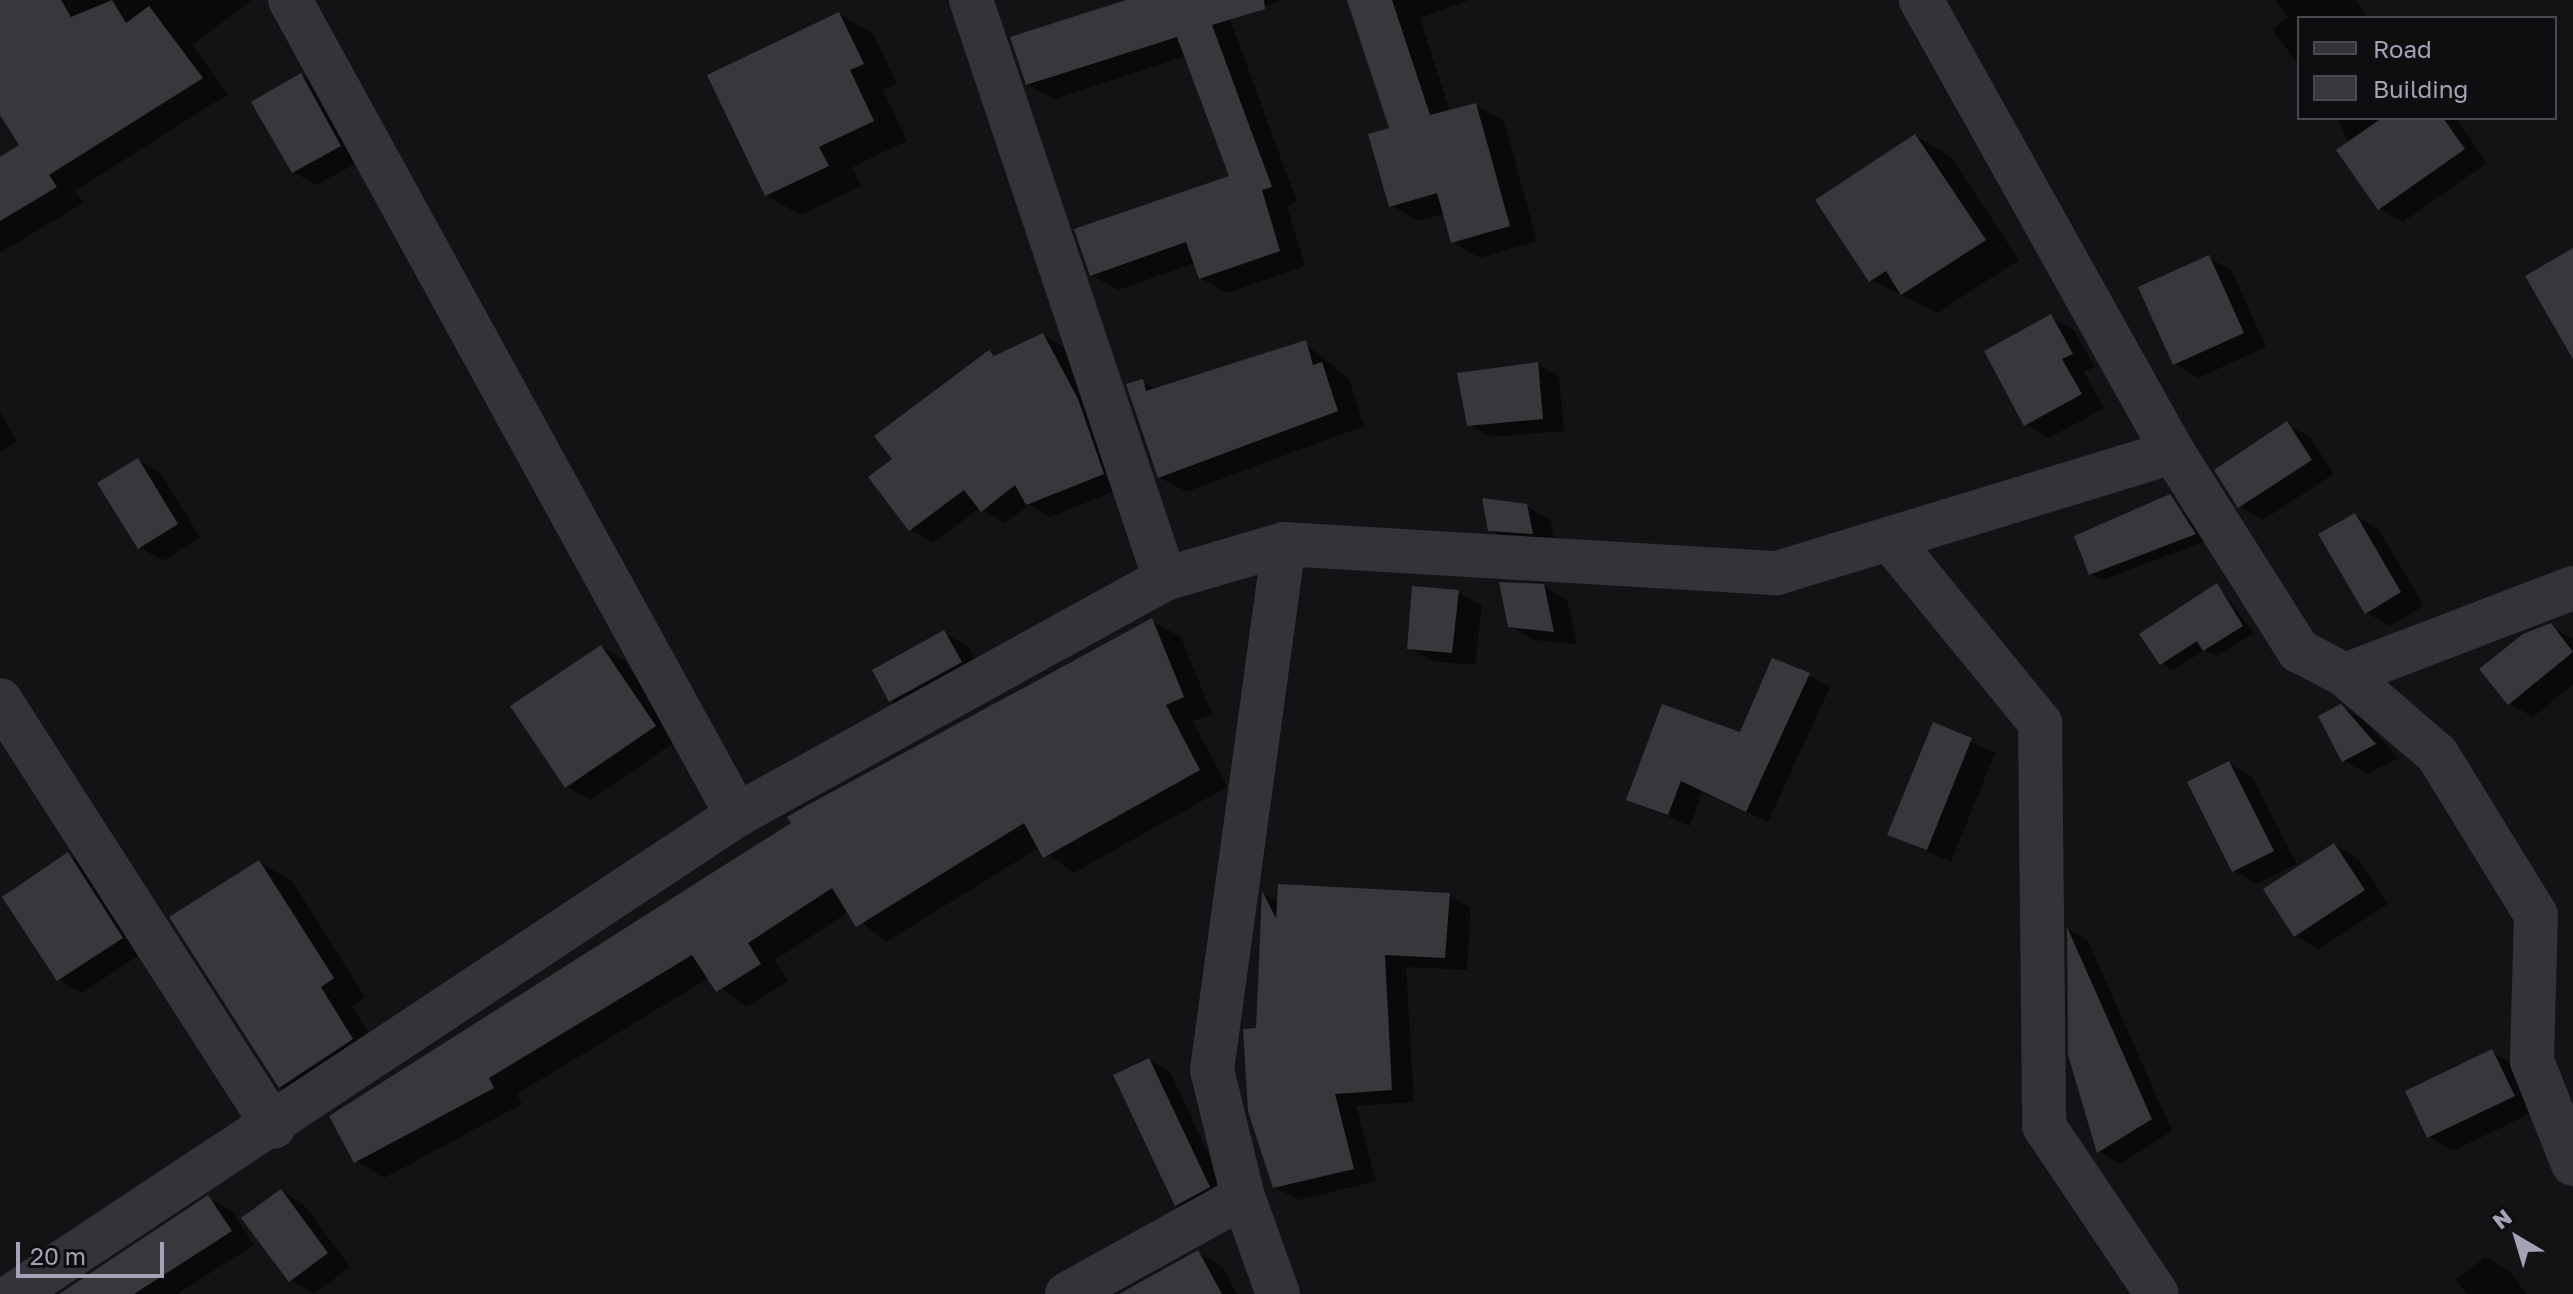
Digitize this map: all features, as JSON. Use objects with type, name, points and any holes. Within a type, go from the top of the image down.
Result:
[{"type":"street","points":[[290,0],[737,815]]},
{"type":"street","points":[[971,0],[1165,579]]},
{"type":"street","points":[[1921,0],[2173,452],[2299,651],[2345,675],[2437,754],[2536,915],[2532,1061],[2573,1164]]},
{"type":"street","points":[[14,1294],[274,1127],[737,815],[1165,579],[1284,544],[1777,573],[1892,542],[2173,452]]},
{"type":"street","points":[[1892,542],[2040,723],[2044,1126],[2157,1294]]},
{"type":"street","points":[[1278,1294],[1243,1197],[1212,1070],[1284,544]]},
{"type":"street","points":[[2345,675],[2573,588]]},
{"type":"street","points":[[0,700],[274,1127]]},
{"type":"street","points":[[1067,1294],[1243,1197]]},
{"type":"building","points":[[0,0],[61,0],[71,17],[112,0],[126,23],[149,6],[203,78],[49,175],[57,187],[0,221],[0,157],[19,145],[0,115]]},
{"type":"building","points":[[1126,0],[1264,0],[1265,9],[1212,25],[1272,187],[1262,190],[1280,251],[1199,279],[1186,242],[1090,276],[1074,229],[1229,176],[1177,37],[1026,85],[1010,37]]},
{"type":"building","points":[[1347,0],[1392,0],[1430,115],[1476,103],[1510,226],[1451,243],[1437,193],[1389,207],[1368,134],[1389,128]]},
{"type":"building","points":[[839,12],[864,64],[850,70],[874,121],[819,147],[829,166],[765,196],[707,75]]},
{"type":"building","points":[[301,73],[341,146],[292,173],[251,102]]},
{"type":"building","points":[[2379,120],[2444,120],[2465,149],[2378,210],[2336,150]]},
{"type":"building","points":[[1915,134],[1986,240],[1901,295],[1886,271],[1869,282],[1815,200]]},
{"type":"building","points":[[2573,248],[2573,359],[2525,276]]},
{"type":"building","points":[[2209,255],[2244,333],[2173,365],[2138,287]]},
{"type":"building","points":[[2051,314],[2073,354],[2062,359],[2082,394],[2024,426],[1984,351]]},
{"type":"building","points":[[1043,333],[1078,399],[1104,474],[1026,505],[1015,485],[981,512],[964,490],[909,531],[868,477],[892,459],[874,436],[989,350],[994,356]]},
{"type":"building","points":[[1306,340],[1313,365],[1322,362],[1338,411],[1158,478],[1126,384],[1143,379],[1146,391]]},
{"type":"building","points":[[1538,362],[1543,419],[1467,426],[1457,373]]},
{"type":"building","points":[[2287,421],[2312,460],[2238,508],[2214,470]]},
{"type":"building","points":[[138,458],[178,524],[138,549],[97,483]]},
{"type":"building","points":[[2170,494],[2196,534],[2089,575],[2074,536]]},
{"type":"building","points":[[1482,498],[1527,504],[1533,534],[1488,531]]},
{"type":"building","points":[[2355,513],[2401,592],[2365,614],[2318,534]]},
{"type":"building","points":[[1499,582],[1544,584],[1554,632],[1508,627]]},
{"type":"building","points":[[2217,583],[2243,626],[2203,651],[2197,641],[2160,665],[2139,634]]},
{"type":"building","points":[[1412,586],[1459,590],[1452,653],[1407,649]]},
{"type":"building","points":[[1152,618],[1184,697],[1166,705],[1200,770],[1043,858],[1024,823],[856,927],[832,888],[748,943],[761,964],[716,992],[692,955],[489,1078],[494,1088],[354,1163],[329,1116],[791,823],[787,817]]},
{"type":"building","points":[[2551,623],[2573,652],[2508,705],[2479,669],[2523,634]]},
{"type":"building","points":[[944,630],[962,662],[889,702],[872,670]]},
{"type":"building","points":[[601,645],[656,726],[565,788],[510,706]]},
{"type":"building","points":[[1772,658],[1810,673],[1746,812],[1681,781],[1668,815],[1626,800],[1662,704],[1740,732]]},
{"type":"building","points":[[2341,704],[2376,744],[2342,762],[2318,716]]},
{"type":"building","points":[[1933,722],[1972,738],[1927,850],[1887,835]]},
{"type":"building","points":[[2229,761],[2274,851],[2232,872],[2187,782]]},
{"type":"building","points":[[2334,843],[2365,890],[2294,937],[2263,889]]},
{"type":"building","points":[[68,852],[123,938],[57,981],[2,897]]},
{"type":"building","points":[[259,860],[334,978],[321,987],[353,1039],[279,1088],[169,917]]},
{"type":"building","points":[[1278,884],[1450,893],[1445,958],[1385,955],[1392,1090],[1335,1094],[1354,1169],[1273,1188],[1248,1111],[1243,1029],[1256,1028],[1262,891],[1276,918]]},
{"type":"building","points":[[2067,927],[2152,1119],[2097,1153],[2068,1055]]},
{"type":"building","points":[[2492,1049],[2515,1096],[2427,1138],[2405,1091]]},
{"type":"building","points":[[1149,1058],[1210,1187],[1175,1206],[1113,1075]]},
{"type":"building","points":[[281,1189],[328,1253],[289,1282],[241,1218]]},
{"type":"building","points":[[208,1195],[232,1231],[134,1294],[59,1294]]},
{"type":"building","points":[[1198,1250],[1222,1294],[1119,1294]]}]
